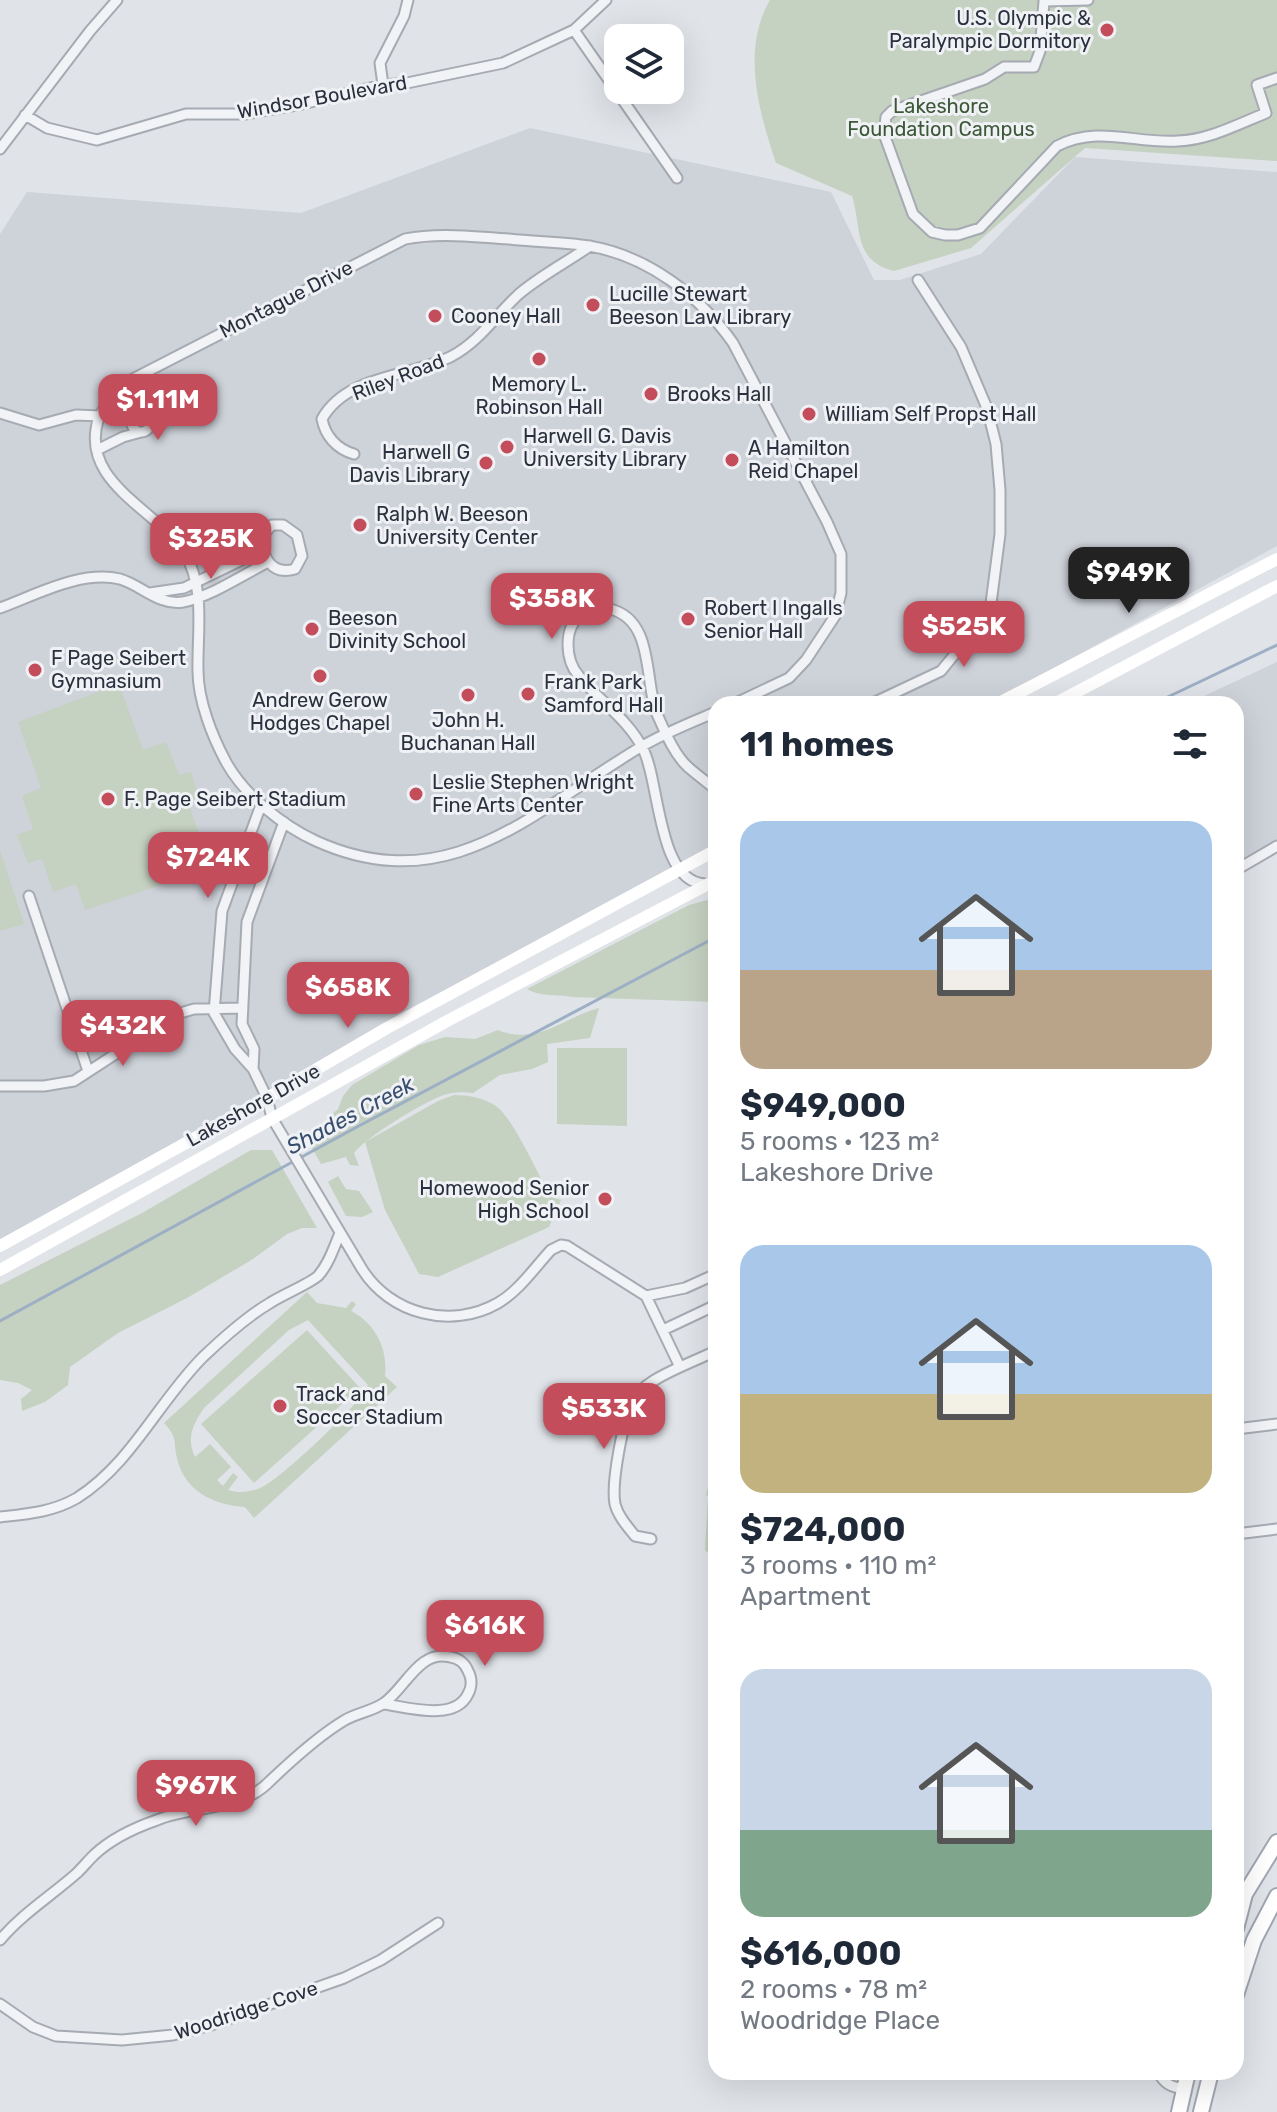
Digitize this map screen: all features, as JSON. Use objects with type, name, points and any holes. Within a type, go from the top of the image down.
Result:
[{"type":"main road","points":[[1012,696],[1277,559]]},
{"type":"main road","points":[[1069,696],[1277,586]]},
{"type":"main road","name":"Lakeshore Drive","points":[[0,1246],[387,1028],[708,854]]},
{"type":"main road","name":"Lakeshore Drive","points":[[0,1270],[272,1118],[708,884]]},
{"type":"main road","points":[[1244,1891],[1277,1842]]},
{"type":"main road","points":[[1244,1971],[1254,1940],[1277,1896]]},
{"type":"main road","points":[[1179,2112],[1186,2080]]},
{"type":"main road","points":[[1201,2112],[1209,2080]]},
{"type":"street","points":[[0,149],[117,0]]},
{"type":"street","points":[[383,85],[380,63],[404,16],[408,0]]},
{"type":"street","name":"Windsor Boulevard","points":[[25,115],[47,128],[97,140],[186,114],[245,114],[383,85],[407,83],[503,63],[574,30],[606,0]]},
{"type":"street","points":[[1088,0],[1044,1],[1040,51],[1034,67],[1004,67],[985,79],[892,111],[886,117],[884,134],[913,214],[932,232],[958,235],[980,228],[1057,146],[1072,139],[1087,135],[1176,142],[1198,139],[1266,113],[1257,85],[1277,78]]},
{"type":"street","points":[[574,30],[677,178]]},
{"type":"street","name":"Montague Drive","points":[[100,416],[125,383],[405,239],[455,235],[590,246],[612,252],[665,277],[696,299],[717,320],[733,343],[841,554],[841,593],[835,616],[806,660],[789,678],[751,696]]},
{"type":"street","name":"Riley Road","points":[[354,454],[345,451],[325,432],[322,419],[328,408],[355,390],[441,361],[463,350],[521,293],[590,246]]},
{"type":"street","points":[[888,696],[941,671],[990,611],[1000,534],[996,444],[987,408],[961,347],[918,280]]},
{"type":"street","points":[[0,413],[39,425],[76,415],[100,416],[97,450],[108,478],[184,552],[191,567],[200,622],[198,673],[202,702],[227,764],[261,805],[295,832],[341,852],[386,861],[413,862],[452,856],[490,842],[642,746],[708,716]]},
{"type":"street","points":[[97,450],[141,432],[150,426],[149,417],[144,413],[137,414],[123,437]]},
{"type":"street","points":[[131,421],[135,430],[141,432]]},
{"type":"street","points":[[272,525],[288,527],[299,539],[302,556],[295,569],[281,571],[268,562],[262,550],[263,535],[272,525]]},
{"type":"street","points":[[150,593],[195,584],[262,550]]},
{"type":"street","points":[[0,608],[59,586],[99,577],[124,580],[163,601],[171,602],[197,597],[268,562]]},
{"type":"street","points":[[708,783],[677,754],[656,711],[641,636],[617,612],[609,609],[590,610],[576,621],[569,632],[572,663],[579,676],[622,720],[642,746],[653,778],[661,829],[680,870],[696,884],[708,882]]},
{"type":"street","points":[[261,805],[222,911],[214,1008],[216,1020],[253,1069],[267,1098],[272,1118],[377,1289],[419,1313],[455,1316],[477,1312],[499,1302],[551,1250],[561,1245],[567,1246],[646,1296],[680,1367]]},
{"type":"street","points":[[253,1069],[254,1049],[242,1024],[248,917],[284,822]]},
{"type":"street","points":[[1244,865],[1277,846]]},
{"type":"street","points":[[29,896],[88,1071]]},
{"type":"street","points":[[0,1086],[74,1081],[177,1014],[194,1009],[243,1008]]},
{"type":"street","points":[[225,1029],[242,1024]]},
{"type":"street","points":[[0,1517],[48,1510],[74,1499],[123,1461],[159,1410],[203,1358],[262,1308],[318,1276],[328,1262],[338,1228]]},
{"type":"street","points":[[646,1296],[685,1288],[708,1278]]},
{"type":"street","points":[[663,1330],[708,1309]]},
{"type":"street","points":[[651,1539],[635,1536],[617,1510],[615,1488],[633,1400],[653,1382],[708,1355]]},
{"type":"street","points":[[1244,1428],[1277,1424]]},
{"type":"street","points":[[1244,1533],[1277,1529]]},
{"type":"street","points":[[0,1940],[26,1913],[116,1838],[161,1818],[244,1799],[260,1790],[329,1731],[350,1717],[384,1704],[415,1669],[434,1657],[445,1655],[455,1658],[464,1664],[469,1673],[469,1694],[453,1708],[431,1710],[384,1704]]},
{"type":"street","name":"Woodridge Cove","points":[[0,2004],[33,2027],[56,2036],[122,2040],[173,2035],[211,2025],[344,1978],[381,1960],[438,1923]]},
{"type":"street","points":[[1162,2080],[1174,2088],[1184,2088]]},
{"type":"shaded area","points":[[530,128],[831,192],[874,280],[900,280],[981,254],[1075,157],[1277,172],[1277,546],[1003,696],[708,696],[708,857],[0,1246],[0,234],[27,192],[301,213]]},
{"type":"shaded area","points":[[1277,662],[1277,846],[1244,866],[1244,696],[1204,696]]},
{"type":"green space","name":"Lakeshore Foundation Campus","points":[[770,0],[1277,0],[1277,161],[1085,148],[971,248],[894,271],[872,260],[865,251],[852,196],[776,163],[759,102],[755,60],[761,19]]},
{"type":"green space","name":"F. Page Seibert Stadium","points":[[119,684],[143,750],[166,742],[179,775],[191,772],[199,797],[188,802],[200,837],[181,844],[191,875],[85,910],[76,884],[53,892],[42,859],[28,863],[17,835],[33,829],[22,796],[41,788],[18,722]]},
{"type":"green space","points":[[0,850],[24,924],[0,931]]},
{"type":"green space","points":[[708,900],[708,1002],[572,997],[527,989],[689,905]]},
{"type":"green space","points":[[599,1008],[590,1038],[547,1044],[548,1062],[532,1069],[500,1075],[473,1093],[460,1092],[438,1097],[412,1111],[354,1153],[359,1166],[350,1165],[346,1157],[321,1164],[304,1134],[325,1125],[352,1085],[419,1045],[445,1037],[475,1039],[498,1030],[525,1035],[538,1033]]},
{"type":"green space","points":[[557,1048],[627,1048],[627,1126],[557,1124]]},
{"type":"green space","points":[[454,1095],[470,1096],[496,1106],[518,1135],[551,1197],[561,1200],[549,1227],[438,1277],[419,1274],[385,1210],[365,1142]]},
{"type":"green space","points":[[251,1150],[272,1150],[317,1228],[302,1228],[287,1234],[253,1259],[187,1298],[118,1333],[70,1367],[68,1385],[45,1402],[22,1411],[21,1399],[32,1390],[18,1383],[0,1380],[0,1285],[142,1213]]},
{"type":"green space","points":[[338,1176],[346,1189],[359,1191],[373,1212],[362,1217],[346,1216],[328,1182]]},
{"type":"green space","points":[[307,1292],[317,1303],[346,1308],[352,1301],[356,1304],[351,1311],[374,1330],[382,1347],[385,1376],[397,1387],[254,1518],[245,1507],[222,1503],[193,1487],[181,1469],[173,1436],[164,1423]],"holes":[[[308,1320],[368,1385],[352,1407],[321,1438],[287,1469],[260,1488],[242,1492],[228,1490],[238,1477],[233,1473],[223,1486],[217,1480],[231,1467],[210,1444],[195,1457],[191,1444],[192,1431],[204,1408],[289,1330]]]},
{"type":"green space","name":"Track and Soccer Stadium","points":[[307,1330],[360,1388],[254,1483],[201,1424]]},
{"type":"green space","points":[[708,1496],[708,1553],[705,1550]]},
{"type":"waterway","name":"Shades Creek","points":[[1170,696],[1277,645]]},
{"type":"waterway","name":"Shades Creek","points":[[0,1321],[708,941]]},
{"type":"place","name":"U.S. Olympic & Paralympic Dormitory","points":[[1107,30]]},
{"type":"place","name":"Lucille Stewart Beeson Law Library","points":[[593,305]]},
{"type":"place","name":"Cooney Hall","points":[[435,316]]},
{"type":"place","name":"Memory L. Robinson Hall","points":[[539,359]]},
{"type":"place","name":"Brooks Hall","points":[[651,394]]},
{"type":"place","name":"William Self Propst Hall","points":[[809,414]]},
{"type":"place","name":"Harwell G. Davis University Library","points":[[507,447]]},
{"type":"place","name":"A Hamilton Reid Chapel","points":[[732,460]]},
{"type":"place","name":"Harwell G Davis Library","points":[[486,463]]},
{"type":"place","name":"Ralph W. Beeson University Center","points":[[360,525]]},
{"type":"place","name":"Robert I Ingalls Senior Hall","points":[[688,619]]},
{"type":"place","name":"Beeson Divinity School","points":[[312,629]]},
{"type":"place","name":"F Page Seibert Gymnasium","points":[[35,670]]},
{"type":"place","name":"Andrew Gerow Hodges Chapel","points":[[320,676]]},
{"type":"place","name":"Frank Park Samford Hall","points":[[528,694]]},
{"type":"place","name":"John H. Buchanan Hall","points":[[468,695]]},
{"type":"place","name":"Leslie Stephen Wright Fine Arts Center","points":[[416,794]]},
{"type":"place","name":"F. Page Seibert Stadium","points":[[108,799]]},
{"type":"place","name":"Homewood Senior High School","points":[[605,1199]]},
{"type":"place","name":"Track and Soccer Stadium","points":[[280,1406]]}]
